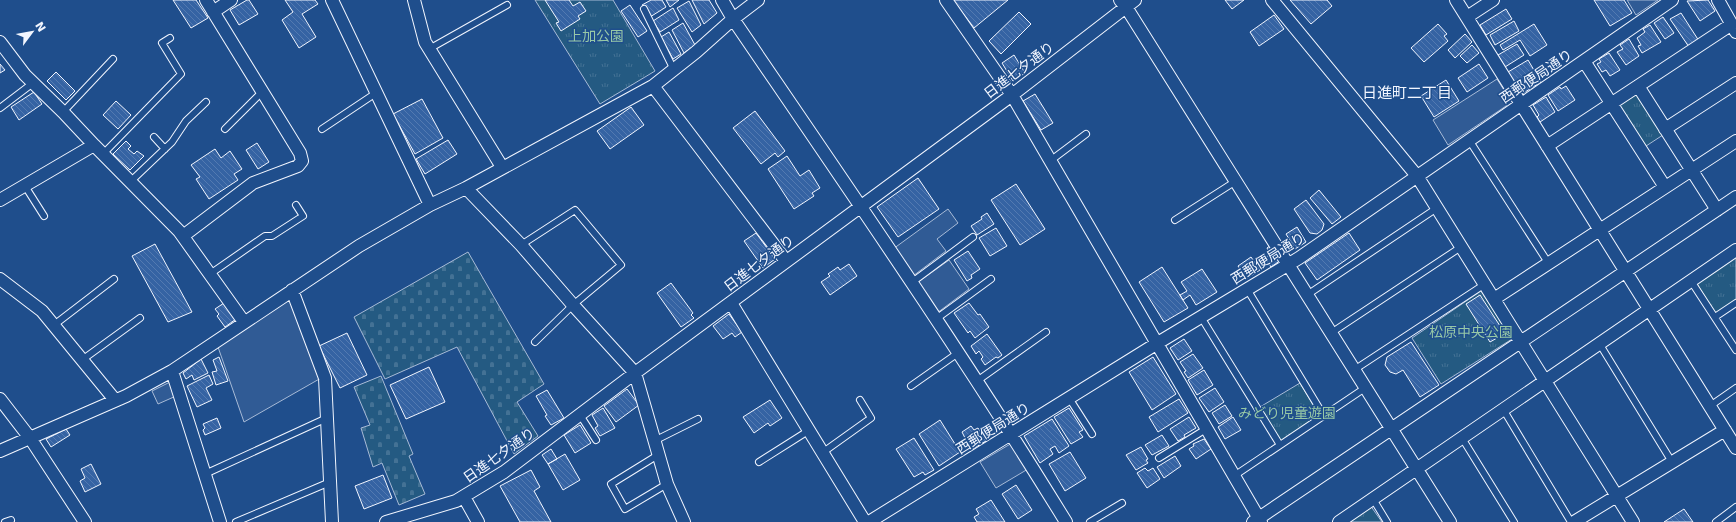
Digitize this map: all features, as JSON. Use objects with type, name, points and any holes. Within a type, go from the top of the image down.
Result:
[{"type":"street","points":[[183,236],[253,183],[298,166],[302,161],[300,153],[206,0]]},
{"type":"street","points":[[213,12],[231,0]]},
{"type":"street","points":[[332,0],[430,205]]},
{"type":"street","points":[[414,0],[425,42],[429,50],[502,167]]},
{"type":"street","points":[[722,0],[733,19],[1012,434],[1066,522]]},
{"type":"street","points":[[0,451],[126,396],[172,371],[359,246],[430,205],[466,188],[653,86],[758,0]]},
{"type":"street","points":[[946,0],[1012,95],[1234,476],[1258,521],[1736,198]]},
{"type":"street","points":[[1272,0],[1417,176],[1633,522]]},
{"type":"street","points":[[1456,0],[1736,448]]},
{"type":"street","points":[[1467,17],[1493,0]]},
{"type":"street","name":"西郵便局通り","points":[[869,522],[1288,264],[1672,0]]},
{"type":"street","points":[[1547,146],[1638,86],[1734,28],[1718,0]]},
{"type":"street","points":[[1127,2],[1236,181],[1450,522]]},
{"type":"street","name":"日進七夕通り","points":[[386,522],[456,502],[504,472],[635,372],[731,303],[860,206],[1012,95],[1127,2]]},
{"type":"street","points":[[0,42],[33,83],[183,236],[244,322]]},
{"type":"street","points":[[1584,61],[1665,187]]},
{"type":"street","points":[[1665,129],[1736,83]]},
{"type":"street","points":[[653,86],[786,261]]},
{"type":"street","points":[[1638,86],[1718,210]]},
{"type":"street","points":[[1494,299],[1736,141]]},
{"type":"street","points":[[0,200],[94,145]]},
{"type":"street","points":[[466,188],[521,245],[573,305],[635,372],[667,484],[684,522]]},
{"type":"street","points":[[1339,522],[1736,250]]},
{"type":"street","points":[[0,279],[42,311],[115,400]]},
{"type":"street","points":[[292,290],[325,378],[332,522]]},
{"type":"street","points":[[731,303],[865,522]]},
{"type":"street","points":[[172,371],[220,522]]},
{"type":"street","points":[[0,399],[30,438],[85,522]]},
{"type":"street","points":[[1574,522],[1725,430]]},
{"type":"street","points":[[464,497],[478,522]]},
{"type":"lane","points":[[429,50],[507,5]]},
{"type":"lane","points":[[644,9],[674,70]]},
{"type":"lane","points":[[103,154],[180,74],[162,43],[170,38]]},
{"type":"lane","points":[[63,112],[114,59]]},
{"type":"lane","points":[[0,108],[33,83]]},
{"type":"lane","points":[[225,129],[262,92]]},
{"type":"lane","points":[[322,129],[376,93]]},
{"type":"lane","points":[[130,182],[172,142],[186,121],[206,102]]},
{"type":"lane","points":[[1050,160],[1086,134]]},
{"type":"lane","points":[[154,137],[165,149]]},
{"type":"lane","points":[[1469,140],[1549,264]]},
{"type":"lane","points":[[1175,220],[1236,181]]},
{"type":"lane","points":[[25,186],[44,216]]},
{"type":"lane","points":[[210,274],[265,236],[272,236],[303,216],[296,205]]},
{"type":"lane","points":[[1307,295],[1437,208]]},
{"type":"lane","points":[[521,245],[575,210],[621,265],[573,305],[535,342]]},
{"type":"lane","points":[[911,283],[974,237]]},
{"type":"lane","points":[[1331,333],[1461,246]]},
{"type":"lane","points":[[54,325],[114,279]]},
{"type":"lane","points":[[936,319],[991,279]]},
{"type":"lane","points":[[1691,280],[1736,350]]},
{"type":"lane","points":[[1354,370],[1485,284]]},
{"type":"lane","points":[[1247,289],[1324,416]]},
{"type":"lane","points":[[1715,317],[1736,303]]},
{"type":"lane","points":[[1201,317],[1280,445]]},
{"type":"lane","points":[[82,360],[140,318]]},
{"type":"lane","points":[[977,381],[1046,332]]},
{"type":"lane","points":[[1600,344],[1672,462]]},
{"type":"lane","points":[[911,386],[958,353]]},
{"type":"lane","points":[[1234,476],[1365,388]]},
{"type":"lane","points":[[1710,406],[1736,388]]},
{"type":"lane","points":[[1069,398],[1092,434]]},
{"type":"lane","points":[[822,453],[871,418],[860,400]]},
{"type":"lane","points":[[1503,409],[1571,522]]},
{"type":"lane","points":[[580,415],[596,440]]},
{"type":"lane","points":[[205,474],[327,418]]},
{"type":"lane","points":[[654,441],[698,418]]},
{"type":"lane","points":[[1159,458],[1206,429]]},
{"type":"lane","points":[[759,462],[808,431]]},
{"type":"lane","points":[[1462,438],[1514,522]]},
{"type":"lane","points":[[658,455],[611,484],[625,509],[667,484]]},
{"type":"lane","points":[[236,522],[331,482]]},
{"type":"lane","points":[[1373,499],[1387,522]]},
{"type":"lane","points":[[1090,522],[1122,503]]},
{"type":"lane","points":[[1716,522],[1736,507]]},
{"type":"green space","name":"上加公園","points":[[535,0],[613,0],[655,71],[600,104]]},
{"type":"green space","points":[[1637,90],[1666,133],[1643,148],[1615,105]]},
{"type":"green space","points":[[468,252],[544,384],[517,402],[538,436],[514,454],[457,347],[385,379],[354,317]]},
{"type":"green space","points":[[1736,256],[1736,301],[1716,314],[1697,284]]},
{"type":"green space","name":"松原中央公園","points":[[1481,291],[1512,339],[1441,384],[1412,338]]},
{"type":"green space","points":[[381,376],[413,454],[409,456],[425,494],[399,505],[382,463],[373,467],[361,428],[370,425],[354,387]]},
{"type":"green space","name":"みどり児童遊園","points":[[1300,383],[1319,415],[1281,441],[1260,407]]},
{"type":"green space","points":[[1370,505],[1382,522],[1345,522]]},
{"type":"shaded area","points":[[1627,0],[1658,0],[1636,15]]},
{"type":"shaded area","points":[[1497,79],[1509,98],[1506,106],[1448,145],[1433,120]]},
{"type":"shaded area","points":[[948,209],[958,223],[937,239],[946,251],[913,276],[893,249]]},
{"type":"shaded area","points":[[949,260],[969,289],[937,313],[917,283]]},
{"type":"shaded area","points":[[290,297],[321,378],[244,422],[218,347]]},
{"type":"shaded area","points":[[170,382],[176,396],[158,404],[152,391]]},
{"type":"shaded area","points":[[1012,443],[1028,469],[996,488],[980,462]]},
{"type":"building","points":[[173,0],[196,0],[208,18],[191,28]]},
{"type":"building","points":[[249,0],[258,14],[239,25],[230,10]]},
{"type":"building","points":[[285,0],[315,0],[318,4],[302,14],[316,37],[299,48],[282,20],[293,12]]},
{"type":"building","points":[[545,0],[569,0],[573,6],[580,2],[586,11],[578,16],[580,19],[561,31],[556,23],[559,22]]},
{"type":"building","points":[[651,0],[662,0],[666,7],[650,17],[642,5]]},
{"type":"building","points":[[666,0],[679,0],[670,7]]},
{"type":"building","points":[[692,0],[709,0],[717,13],[704,24]]},
{"type":"building","points":[[953,0],[1008,0],[974,28]]},
{"type":"building","points":[[1225,0],[1244,0],[1232,9]]},
{"type":"building","points":[[1290,0],[1327,0],[1332,6],[1311,24]]},
{"type":"building","points":[[1594,0],[1624,0],[1632,13],[1610,26]]},
{"type":"building","points":[[1708,0],[1715,11],[1700,21],[1687,1]]},
{"type":"building","points":[[689,1],[701,25],[692,32],[677,8]]},
{"type":"building","points":[[630,5],[647,31],[638,37],[621,11]]},
{"type":"building","points":[[673,8],[679,20],[660,32],[653,21]]},
{"type":"building","points":[[1506,9],[1512,19],[1486,35],[1480,25]]},
{"type":"building","points":[[1019,12],[1031,24],[1001,54],[989,41]]},
{"type":"building","points":[[1681,13],[1699,41],[1689,47],[1670,19]]},
{"type":"building","points":[[1274,15],[1284,29],[1259,46],[1250,32]]},
{"type":"building","points":[[1663,17],[1674,33],[1665,39],[1654,23]]},
{"type":"building","points":[[1514,21],[1519,31],[1495,45],[1490,35]]},
{"type":"building","points":[[683,23],[695,45],[684,53],[672,30]]},
{"type":"building","points":[[1438,24],[1447,34],[1444,36],[1448,41],[1424,62],[1411,48]]},
{"type":"building","points":[[1534,24],[1547,45],[1530,56],[1520,40],[1503,50],[1500,45]]},
{"type":"building","points":[[1650,25],[1661,42],[1642,53],[1638,46],[1641,45],[1637,38],[1645,32],[1643,29]]},
{"type":"building","points":[[669,32],[681,54],[673,59],[661,37]]},
{"type":"building","points":[[1465,34],[1472,42],[1455,58],[1448,50]]},
{"type":"building","points":[[1629,39],[1639,56],[1626,65],[1617,52],[1623,49],[1620,45]]},
{"type":"building","points":[[1517,44],[1524,55],[1505,67],[1498,55]]},
{"type":"building","points":[[1472,45],[1479,53],[1467,63],[1460,56]]},
{"type":"building","points":[[1609,53],[1620,70],[1610,76],[1606,70],[1602,72],[1597,64],[1601,62],[1599,59]]},
{"type":"building","points":[[1014,55],[1025,73],[1013,81],[1002,63]]},
{"type":"building","points":[[1528,60],[1541,82],[1522,94],[1508,72]]},
{"type":"building","points":[[0,64],[5,70],[0,73]]},
{"type":"building","points":[[1479,64],[1488,78],[1467,92],[1458,78]]},
{"type":"building","points":[[56,72],[75,91],[66,100],[47,81]]},
{"type":"building","points":[[1446,80],[1459,101],[1434,117],[1421,96]]},
{"type":"building","points":[[1566,86],[1575,100],[1558,111],[1548,95],[1560,87],[1561,89]]},
{"type":"building","points":[[34,92],[42,104],[19,120],[11,107]]},
{"type":"building","points":[[1035,94],[1053,123],[1041,130],[1023,101]]},
{"type":"building","points":[[1546,97],[1555,112],[1540,122],[1537,117],[1539,115],[1533,105]]},
{"type":"building","points":[[422,99],[443,138],[415,154],[393,114]]},
{"type":"building","points":[[116,101],[131,115],[118,129],[103,115]]},
{"type":"building","points":[[631,107],[644,125],[610,149],[597,131]]},
{"type":"building","points":[[755,111],[785,151],[778,157],[775,153],[761,164],[733,128]]},
{"type":"building","points":[[448,140],[457,154],[425,174],[416,159]]},
{"type":"building","points":[[126,141],[131,146],[128,149],[134,154],[137,151],[144,156],[130,170],[113,154]]},
{"type":"building","points":[[257,143],[269,162],[258,169],[246,150]]},
{"type":"building","points":[[215,149],[221,158],[230,151],[242,169],[234,174],[238,180],[209,199],[196,179],[200,177],[191,165]]},
{"type":"building","points":[[787,156],[800,176],[809,170],[820,188],[812,193],[814,196],[794,209],[768,169]]},
{"type":"building","points":[[918,178],[939,209],[898,237],[877,207]]},
{"type":"building","points":[[1016,184],[1045,229],[1020,245],[991,200]]},
{"type":"building","points":[[1319,190],[1341,217],[1332,224],[1310,198]]},
{"type":"building","points":[[1306,200],[1324,224],[1322,230],[1317,234],[1310,233],[1294,209]]},
{"type":"building","points":[[987,213],[994,224],[977,235],[971,226],[982,219],[981,217]]},
{"type":"building","points":[[1297,227],[1306,242],[1295,249],[1286,234]]},
{"type":"building","points":[[996,228],[1007,246],[990,256],[979,238]]},
{"type":"building","points":[[756,233],[775,259],[763,268],[744,241]]},
{"type":"building","points":[[1349,233],[1360,250],[1317,280],[1305,263]]},
{"type":"building","points":[[1274,243],[1284,258],[1271,267],[1265,258],[1270,254],[1267,248]]},
{"type":"building","points":[[155,244],[192,312],[168,322],[132,256]]},
{"type":"building","points":[[968,251],[980,269],[971,275],[972,278],[967,281],[954,260]]},
{"type":"building","points":[[1251,257],[1260,270],[1246,279],[1238,266]]},
{"type":"building","points":[[849,264],[857,276],[830,295],[821,282],[830,276],[828,274],[838,267],[840,270]]},
{"type":"building","points":[[1162,267],[1188,308],[1164,322],[1139,282]]},
{"type":"building","points":[[1202,269],[1217,292],[1196,305],[1190,295],[1183,300],[1180,295],[1187,291],[1181,282]]},
{"type":"building","points":[[671,283],[693,313],[691,315],[694,318],[681,327],[657,293]]},
{"type":"building","points":[[1480,295],[1502,329],[1494,333],[1497,338],[1490,342],[1466,304]]},
{"type":"building","points":[[224,303],[236,319],[225,327],[217,316],[219,314],[215,309]]},
{"type":"building","points":[[969,303],[978,315],[980,314],[989,327],[975,338],[970,331],[968,333],[954,313]]},
{"type":"building","points":[[729,314],[742,332],[735,337],[732,333],[723,339],[713,326]]},
{"type":"building","points":[[347,333],[367,375],[340,388],[319,346]]},
{"type":"building","points":[[987,334],[1002,355],[998,358],[996,357],[985,365],[981,359],[983,357],[979,351],[976,354],[971,346]]},
{"type":"building","points":[[1184,339],[1192,351],[1178,360],[1170,348]]},
{"type":"building","points":[[1411,342],[1439,385],[1420,397],[1403,370],[1396,374],[1390,372],[1385,365],[1387,357]]},
{"type":"building","points":[[1193,354],[1203,368],[1188,378],[1184,372],[1186,371],[1180,362]]},
{"type":"building","points":[[219,357],[228,381],[216,385],[212,372],[217,371],[213,360]]},
{"type":"building","points":[[1153,357],[1176,394],[1152,410],[1129,372]]},
{"type":"building","points":[[201,359],[208,373],[194,380],[192,375],[186,379],[183,373]]},
{"type":"building","points":[[429,367],[445,402],[406,419],[390,385]]},
{"type":"building","points":[[1204,370],[1213,385],[1197,395],[1188,380]]},
{"type":"building","points":[[209,375],[213,384],[206,388],[212,400],[197,407],[187,386]]},
{"type":"building","points":[[1215,388],[1224,402],[1209,412],[1199,398]]},
{"type":"building","points":[[627,389],[639,405],[616,422],[604,406]]},
{"type":"building","points":[[547,390],[564,418],[551,425],[536,396]]},
{"type":"building","points":[[1179,399],[1188,413],[1158,432],[1149,417]]},
{"type":"building","points":[[770,400],[782,418],[770,426],[768,423],[754,433],[743,417]]},
{"type":"building","points":[[1225,405],[1232,416],[1219,424],[1212,413]]},
{"type":"building","points":[[603,408],[615,428],[600,436],[595,428],[598,426],[592,415]]},
{"type":"building","points":[[1069,408],[1083,430],[1079,432],[1083,437],[1071,444],[1054,417]]},
{"type":"building","points":[[1189,417],[1196,428],[1184,435],[1185,437],[1178,441],[1170,429]]},
{"type":"building","points":[[1233,417],[1241,430],[1225,439],[1218,427]]},
{"type":"building","points":[[217,418],[221,428],[205,435],[203,430],[205,428],[203,424]]},
{"type":"building","points":[[1052,419],[1069,446],[1059,453],[1055,446],[1050,449],[1053,454],[1040,463],[1024,436]]},
{"type":"building","points":[[940,420],[960,452],[939,466],[919,434]]},
{"type":"building","points":[[580,425],[591,443],[575,453],[564,435]]},
{"type":"building","points":[[971,426],[974,430],[978,428],[986,441],[971,450],[962,432]]},
{"type":"building","points":[[66,429],[70,435],[51,447],[46,439]]},
{"type":"building","points":[[1162,435],[1169,446],[1152,455],[1145,445]]},
{"type":"building","points":[[914,438],[934,470],[925,475],[923,472],[914,477],[896,449]]},
{"type":"building","points":[[1204,439],[1211,449],[1196,459],[1189,449],[1194,446],[1193,444]]},
{"type":"building","points":[[1141,447],[1148,459],[1146,460],[1148,463],[1136,470],[1126,455]]},
{"type":"building","points":[[551,449],[557,459],[548,464],[542,455]]},
{"type":"building","points":[[1070,452],[1086,478],[1065,491],[1049,464]]},
{"type":"building","points":[[565,454],[580,480],[563,490],[548,464]]},
{"type":"building","points":[[1175,456],[1181,466],[1164,478],[1157,467]]},
{"type":"building","points":[[91,464],[101,484],[85,492],[80,481],[85,478],[81,469]]},
{"type":"building","points":[[1145,468],[1148,471],[1153,468],[1160,479],[1147,488],[1137,473]]},
{"type":"building","points":[[531,470],[540,487],[534,491],[551,522],[520,522],[500,486]]},
{"type":"building","points":[[383,475],[392,498],[364,509],[355,486]]},
{"type":"building","points":[[1016,485],[1032,510],[1018,519],[1002,494]]},
{"type":"building","points":[[991,500],[1005,522],[977,522],[974,517],[979,514],[976,509]]},
{"type":"building","points":[[1684,509],[1693,522],[1664,522]]},
{"type":"district","name":"日進町二丁目","points":[[1407,93]]}]
